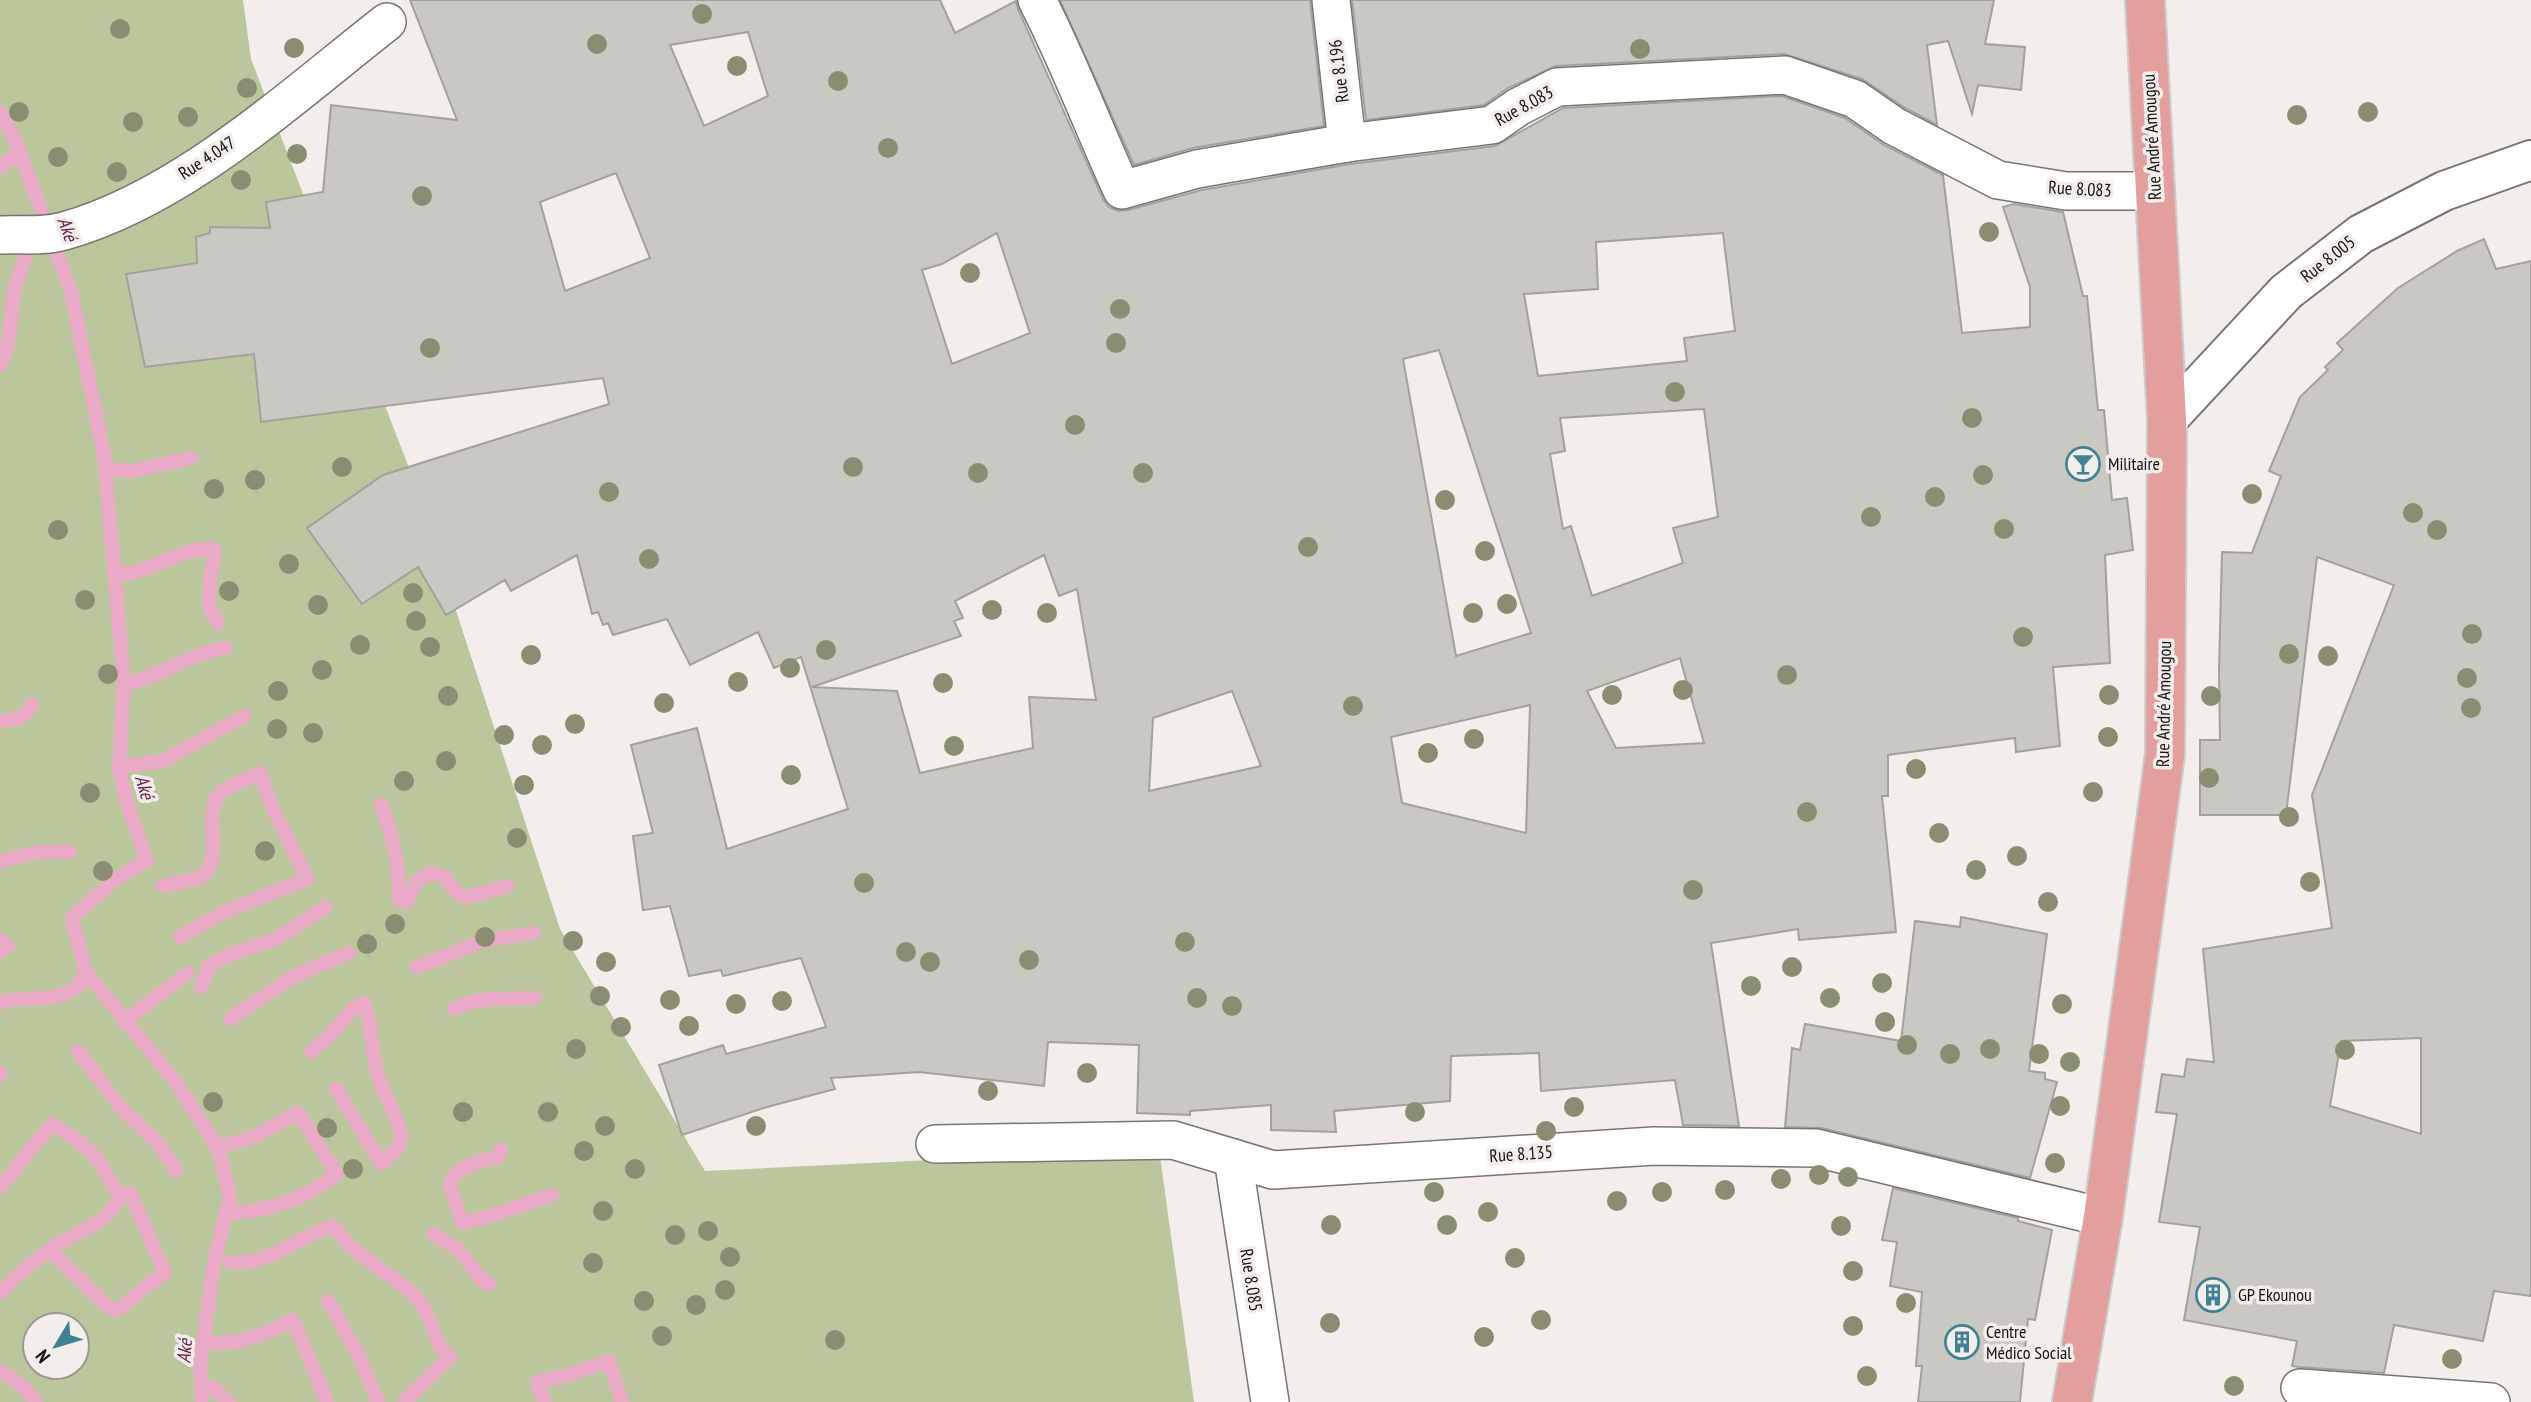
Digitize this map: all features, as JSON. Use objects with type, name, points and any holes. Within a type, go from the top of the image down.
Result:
[{"type":"main road","name":"Rue André Amougou","points":[[2072,1402],[2103,1217],[2165,754],[2167,419],[2145,0]]},
{"type":"street","name":"Rue 8.083","points":[[1037,0],[1063,50],[1122,190],[1197,169],[1347,143],[1492,125],[1518,107],[1558,87],[1784,75],[1855,99],[1894,126],[1998,180],[2066,191],[2155,191]]},
{"type":"street","name":"Rue 8.196","points":[[1331,0],[1347,143]]},
{"type":"street","name":"Rue 4.047","points":[[0,235],[61,232],[121,210],[216,156],[387,22]]},
{"type":"street","name":"Rue 8.005","points":[[2167,419],[2286,292],[2361,234],[2444,191],[2531,160]]},
{"type":"street","name":"Rue 8.135","points":[[935,1144],[1173,1140],[1273,1170],[1654,1146],[1816,1148],[2103,1217]]},
{"type":"street","name":"Rue 8.085","points":[[1233,1158],[1270,1402]]},
{"type":"street","points":[[2300,1388],[2491,1402]]},
{"type":"green space","points":[[0,0],[243,0],[251,59],[411,473],[560,929],[705,1171],[1159,1149],[1194,1402],[0,1402]]},
{"type":"building","points":[[410,0],[940,0],[955,33],[1016,1],[1103,199],[1109,207],[1118,211],[1202,190],[1350,164],[1495,146],[1563,108],[1782,96],[1845,118],[1884,145],[1943,175],[1962,333],[2030,327],[2030,287],[2003,207],[2014,204],[2063,212],[2083,296],[2087,296],[2098,410],[2104,410],[2112,500],[2127,498],[2133,550],[2105,555],[2110,663],[2053,667],[2060,746],[2016,752],[2015,738],[1888,755],[1888,796],[1882,796],[1896,932],[1799,940],[1798,929],[1711,943],[1739,1126],[1683,1125],[1675,1080],[1541,1091],[1539,1053],[1451,1056],[1450,1101],[1334,1111],[1336,1132],[1271,1130],[1271,1105],[1190,1111],[1190,1115],[1137,1113],[1139,1045],[1048,1042],[1044,1086],[919,1072],[831,1078],[835,1089],[767,1107],[682,1135],[659,1065],[723,1045],[726,1054],[826,1027],[801,958],[723,976],[721,970],[689,976],[670,906],[643,910],[633,836],[653,833],[631,745],[697,728],[727,849],[848,809],[801,657],[774,668],[758,632],[690,665],[667,619],[613,635],[608,623],[603,625],[598,612],[592,614],[577,555],[511,591],[505,580],[446,615],[418,567],[362,604],[307,528],[383,475],[609,404],[603,378],[261,422],[254,354],[145,367],[126,274],[197,263],[196,237],[210,233],[210,227],[270,228],[266,202],[323,192],[331,105],[457,120]],"holes":[[[748,32],[768,96],[704,126],[670,45]],[[616,173],[650,258],[565,291],[540,202]],[[997,233],[1030,333],[952,364],[922,270],[942,264]],[[1723,233],[1735,331],[1684,338],[1687,361],[1538,376],[1524,294],[1598,289],[1596,242]],[[1439,350],[1531,633],[1456,656],[1403,359]],[[1704,409],[1718,517],[1673,528],[1683,563],[1592,596],[1571,526],[1563,529],[1550,454],[1565,451],[1560,418]],[[1044,555],[1059,596],[1077,589],[1096,700],[1029,697],[1033,748],[920,773],[897,691],[812,687],[961,636],[954,621],[963,618],[955,601]],[[1680,658],[1704,743],[1616,748],[1587,691]],[[1232,691],[1261,766],[1149,791],[1153,718]],[[1530,705],[1526,833],[1402,803],[1391,737]]]},
{"type":"building","points":[[1060,0],[1310,0],[1324,126],[1193,148],[1134,165]]},
{"type":"building","points":[[1352,0],[1994,0],[1985,44],[2025,47],[2021,90],[1978,85],[1972,114],[1948,41],[1927,45],[1937,125],[1905,108],[1862,79],[1784,54],[1556,66],[1508,88],[1484,105],[1366,120]]},
{"type":"building","points":[[2484,239],[2496,269],[2531,261],[2531,1296],[2494,1291],[2483,1341],[2394,1325],[2384,1373],[2292,1366],[2297,1341],[2184,1320],[2200,1227],[2159,1222],[2177,1114],[2156,1112],[2162,1074],[2184,1077],[2187,1059],[2214,1062],[2203,949],[2332,928],[2312,795],[2394,585],[2317,557],[2286,815],[2200,815],[2200,740],[2220,740],[2222,552],[2252,553],[2281,476],[2269,471],[2300,397],[2328,370],[2325,367],[2343,350],[2337,343],[2398,288],[2457,251]],"holes":[[[2421,1038],[2421,1134],[2330,1106],[2341,1041]]]},
{"type":"building","points":[[1961,917],[2047,934],[2029,1071],[2045,1073],[2045,1079],[2057,1082],[2030,1178],[1821,1128],[1785,1127],[1792,1048],[1800,1050],[1805,1024],[1901,1041],[1915,921],[1960,927]]},
{"type":"building","points":[[1893,1188],[2018,1218],[2018,1221],[2052,1230],[2035,1320],[2028,1319],[2020,1402],[1918,1402],[1922,1366],[1916,1366],[1922,1292],[1890,1286],[1897,1242],[1882,1240]]},
{"type":"waterway","name":"Aké","points":[[0,112],[18,147],[71,292],[104,455],[124,681],[119,768],[128,807],[147,860],[113,881],[72,918],[85,971],[175,1081],[218,1148],[230,1196],[214,1263],[200,1363],[202,1402]]},
{"type":"waterway","points":[[0,167],[20,152]]},
{"type":"waterway","points":[[0,366],[7,348],[15,289],[25,259],[27,240]]},
{"type":"waterway","points":[[111,469],[131,471],[191,458]]},
{"type":"waterway","points":[[117,574],[141,570],[190,551],[214,549],[209,596],[218,623]]},
{"type":"waterway","points":[[126,684],[201,654],[226,648]]},
{"type":"waterway","points":[[0,721],[23,715],[32,704]]},
{"type":"waterway","points":[[118,767],[163,761],[244,716]]},
{"type":"waterway","points":[[163,886],[200,877],[208,870],[213,849],[215,801],[224,790],[260,773],[271,804],[307,879],[222,913],[180,937]]},
{"type":"waterway","points":[[381,805],[395,852],[399,900]]},
{"type":"waterway","points":[[0,861],[39,852],[70,852]]},
{"type":"waterway","points":[[407,902],[416,882],[430,873],[444,876],[459,895],[468,897],[508,886]]},
{"type":"waterway","points":[[201,987],[210,965],[229,955],[276,939],[326,907]]},
{"type":"waterway","points":[[417,967],[486,940],[534,933]]},
{"type":"waterway","points":[[0,940],[8,946],[0,952]]},
{"type":"waterway","points":[[230,1019],[294,976],[349,953]]},
{"type":"waterway","points":[[123,1022],[188,973]]},
{"type":"waterway","points":[[0,1003],[66,994],[77,986],[84,975]]},
{"type":"waterway","points":[[454,1009],[483,1000],[535,998]]},
{"type":"waterway","points":[[311,1052],[355,1007],[364,1003],[377,1072],[401,1138],[397,1149],[381,1163],[336,1089]]},
{"type":"waterway","points":[[78,1051],[121,1108],[158,1143],[176,1170]]},
{"type":"waterway","points":[[216,1148],[251,1138],[298,1113],[337,1174],[300,1197],[258,1210],[229,1213]]},
{"type":"waterway","points":[[0,1187],[53,1124],[76,1139],[97,1158],[120,1196],[107,1215],[91,1227],[53,1247],[0,1293]]},
{"type":"waterway","points":[[501,1149],[498,1157],[470,1165],[452,1179],[450,1185],[462,1223],[552,1195]]},
{"type":"waterway","points":[[50,1250],[108,1307],[117,1310],[121,1308],[165,1273],[130,1193]]},
{"type":"waterway","points":[[230,1262],[257,1260],[333,1226],[350,1246],[385,1273]]},
{"type":"waterway","points":[[433,1234],[458,1249],[481,1279],[489,1284]]},
{"type":"waterway","points":[[389,1275],[410,1291],[423,1306],[438,1342],[450,1357],[404,1402]]},
{"type":"waterway","points":[[328,1301],[356,1350],[378,1402]]},
{"type":"waterway","points":[[215,1343],[246,1340],[293,1320],[327,1402]]},
{"type":"waterway","points":[[545,1402],[537,1382],[609,1361],[622,1402]]},
{"type":"waterway","points":[[0,1371],[21,1385],[36,1401]]},
{"type":"waterway","points":[[212,1387],[229,1402]]},
{"type":"place","name":"Militaire","points":[[2083,464]]},
{"type":"place","name":"GP Ekounou","points":[[2213,1295]]},
{"type":"place","name":"Centre Médico Social","points":[[1962,1342]]}]
